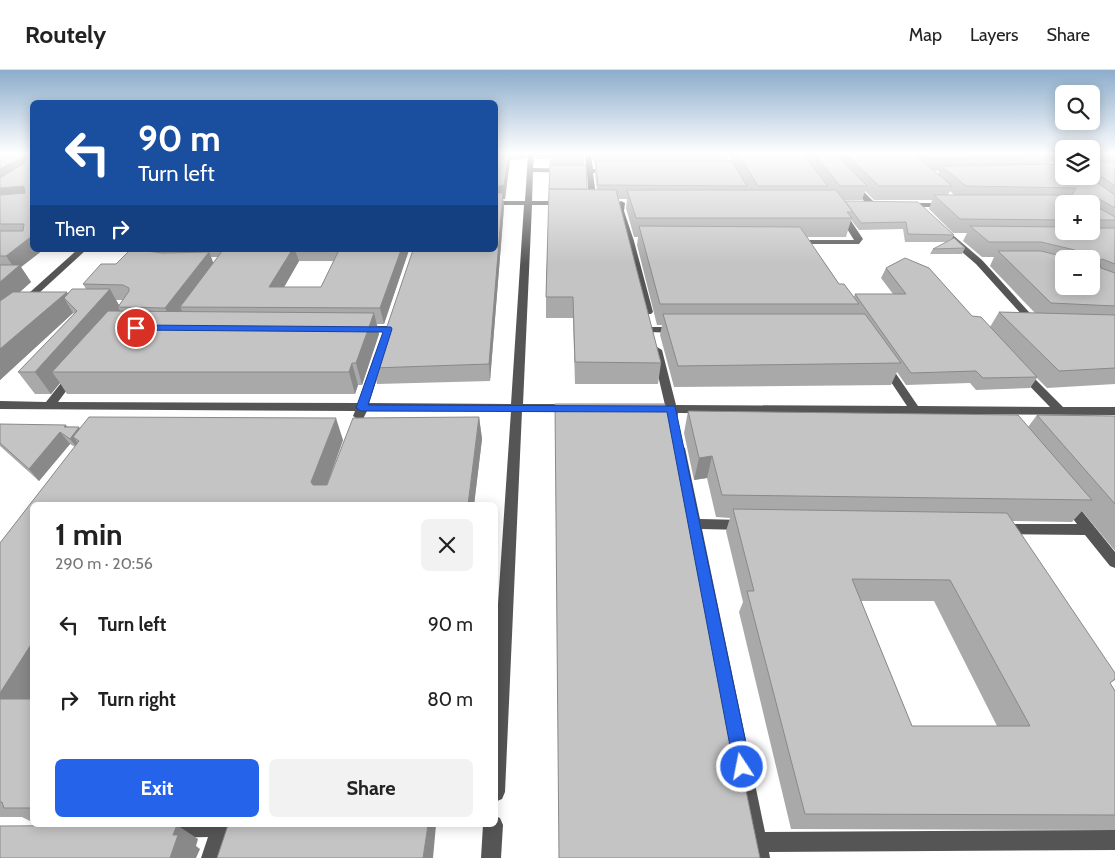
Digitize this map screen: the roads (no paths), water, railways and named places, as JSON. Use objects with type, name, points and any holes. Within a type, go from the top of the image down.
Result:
[{"type":"street","points":[[498,742],[529,191]]},
{"type":"street","points":[[591,191],[593,203]]},
{"type":"street","points":[[859,191],[872,205]]},
{"type":"street","points":[[498,203],[574,203]]},
{"type":"street","points":[[583,203],[602,203]]},
{"type":"street","points":[[621,203],[620,211],[635,241],[652,330],[672,409],[758,850],[1115,840]]},
{"type":"street","points":[[783,242],[805,246],[856,242],[859,239],[835,205],[844,205]]},
{"type":"street","points":[[863,205],[881,205]]},
{"type":"street","points":[[899,205],[958,205]]},
{"type":"street","points":[[918,205],[931,218]]},
{"type":"street","points":[[960,237],[947,234],[979,262],[1039,326],[1016,324]]},
{"type":"street","points":[[0,324],[30,303],[80,252]]},
{"type":"street","points":[[979,262],[989,261]]},
{"type":"street","points":[[349,329],[386,334],[355,426]]},
{"type":"street","points":[[652,330],[692,330]]},
{"type":"street","points":[[878,354],[915,410]]},
{"type":"street","points":[[1014,363],[1060,411]]},
{"type":"street","points":[[50,404],[77,370]]},
{"type":"street","points":[[0,404],[361,408],[585,408]]},
{"type":"street","points":[[110,420],[122,405]]},
{"type":"street","points":[[633,408],[1115,411]]},
{"type":"street","points":[[990,411],[1003,426]]},
{"type":"street","points":[[1058,493],[1115,562]]},
{"type":"street","points":[[695,524],[754,525]]},
{"type":"street","points":[[991,529],[1089,530]]},
{"type":"street","points":[[144,828],[182,827]]},
{"type":"street","points":[[211,858],[221,827]]},
{"type":"street","points":[[491,858],[493,827]]}]
